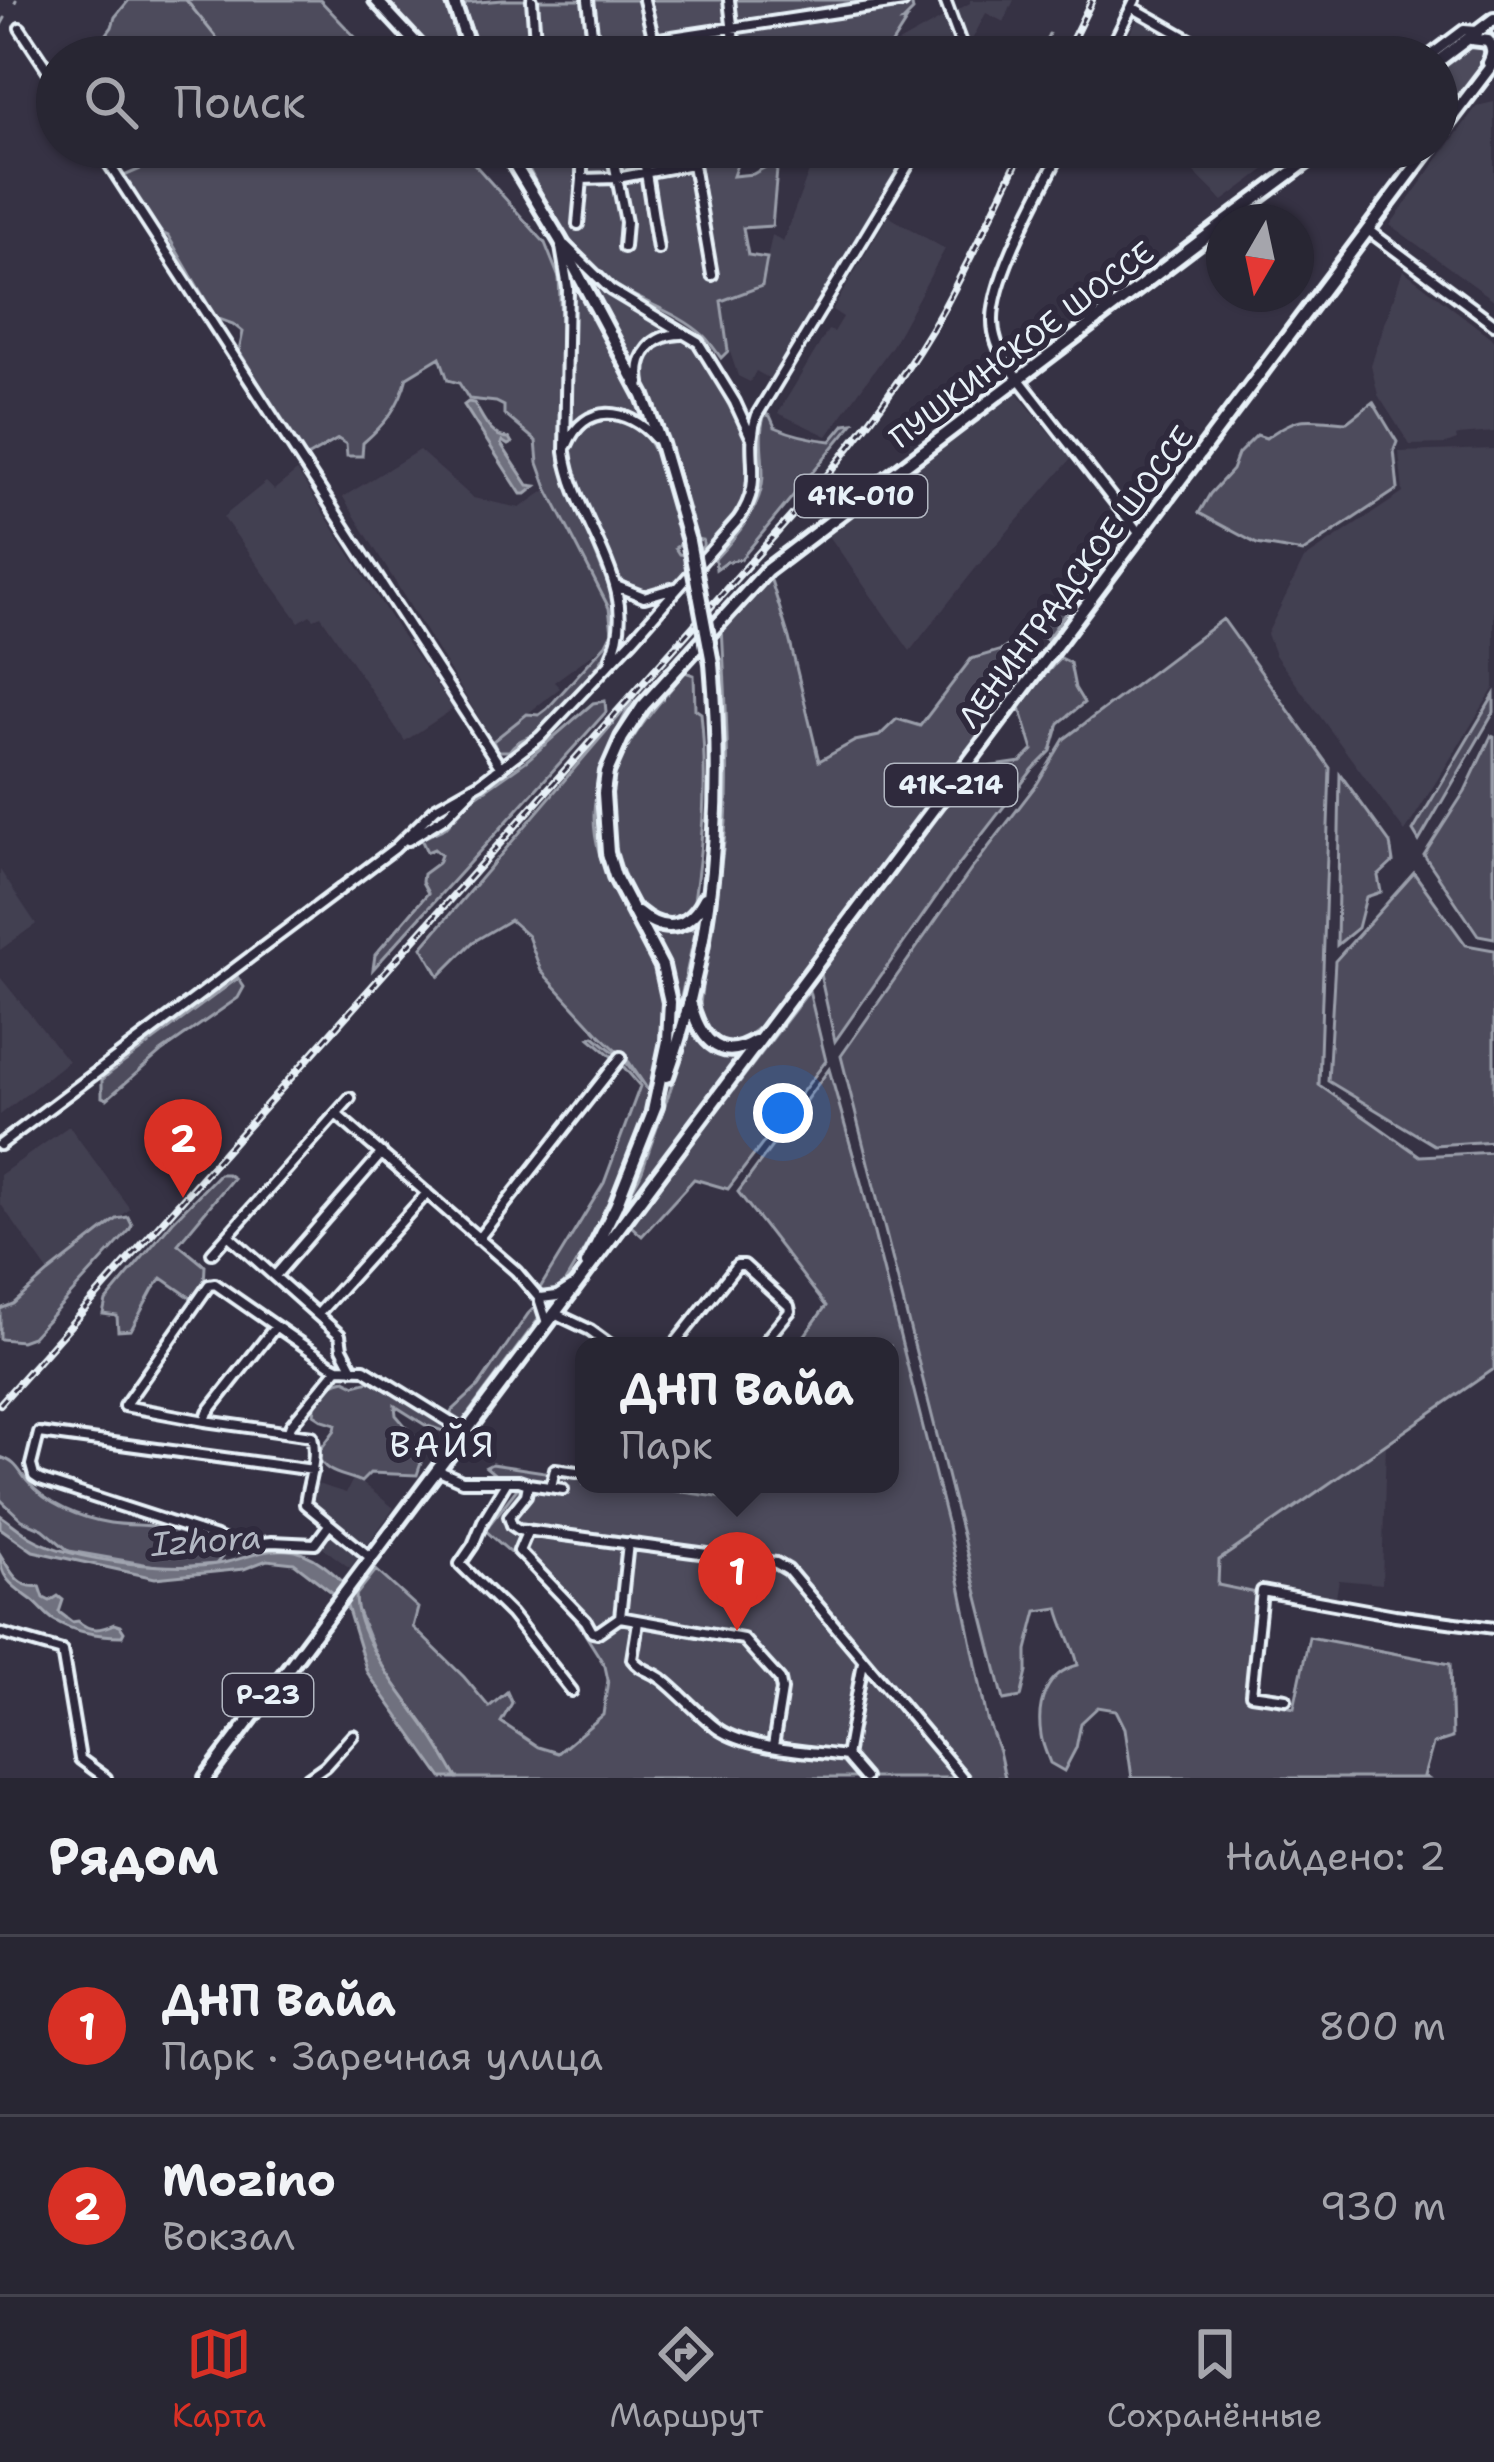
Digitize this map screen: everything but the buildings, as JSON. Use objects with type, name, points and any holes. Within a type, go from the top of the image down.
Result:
[{"type":"main road","points":[[373,0],[407,36]]},
{"type":"main road","points":[[457,1],[466,36]]},
{"type":"main road","points":[[1458,46],[1494,19]]},
{"type":"main road","points":[[1458,109],[1490,66],[1491,46],[1473,35]]},
{"type":"main road","name":"Р-23","points":[[206,1778],[577,1283],[616,1206],[690,1000],[710,885],[717,768],[712,663],[689,541],[643,396],[519,168]]},
{"type":"main road","name":"ПУШКИНСКОЕ ШОССЕ","points":[[1249,204],[1299,168]]},
{"type":"main road","name":"ЛЕНИНГРАДСКОЕ ШОССЕ","points":[[763,1036],[1413,168]]},
{"type":"main road","name":"ПУШКИНСКОЕ ШОССЕ","points":[[653,1111],[668,1041],[670,1003],[662,966],[615,876],[608,853],[604,793],[614,754],[643,706],[767,570],[1206,236]]},
{"type":"main road","points":[[632,906],[656,925],[674,926],[698,912],[710,885]]},
{"type":"main road","points":[[690,1000],[698,1028],[714,1044],[736,1050],[763,1036]]},
{"type":"main road","name":"41К-214","points":[[577,1283],[763,1036]]},
{"type":"street","points":[[532,0],[535,36]]},
{"type":"street","points":[[588,0],[592,36]]},
{"type":"street","points":[[644,0],[652,36]]},
{"type":"street","points":[[729,0],[735,36]]},
{"type":"street","points":[[945,0],[959,36]]},
{"type":"street","points":[[675,36],[903,2]]},
{"type":"street","points":[[1117,36],[1133,3],[1186,36]]},
{"type":"street","points":[[20,28],[36,52]]},
{"type":"street","points":[[1456,36],[1464,30],[1473,35]]},
{"type":"street","points":[[112,168],[501,767]]},
{"type":"street","points":[[578,224],[582,168]]},
{"type":"street","points":[[615,168],[626,222],[624,247]]},
{"type":"street","points":[[645,168],[658,249]]},
{"type":"street","points":[[582,179],[668,168]]},
{"type":"street","points":[[693,168],[712,274]]},
{"type":"street","points":[[394,849],[429,814],[540,737],[728,532],[750,500],[755,471],[752,439],[761,406],[906,168]]},
{"type":"street","points":[[1054,168],[995,294],[994,337],[1017,378],[1139,533]]},
{"type":"street","points":[[1368,230],[1494,324]]},
{"type":"street","points":[[560,240],[568,288],[565,452],[569,475],[621,606],[614,653],[603,670]]},
{"type":"street","points":[[560,240],[610,290],[689,336],[706,353],[752,439]]},
{"type":"street","points":[[643,396],[638,370],[646,350],[672,334],[689,336]]},
{"type":"street","points":[[735,402],[749,410],[761,406]]},
{"type":"street","points":[[565,452],[579,425],[608,413],[639,422],[661,444]]},
{"type":"street","points":[[615,585],[644,597],[680,586]]},
{"type":"street","points":[[0,1144],[394,849],[437,824],[476,785]]},
{"type":"street","points":[[448,800],[453,810]]},
{"type":"street","points":[[429,814],[429,820],[437,824]]},
{"type":"street","points":[[478,1239],[622,1057]]},
{"type":"street","points":[[212,1253],[350,1098]]},
{"type":"street","points":[[336,1114],[516,1271],[551,1318],[599,1337]]},
{"type":"street","points":[[275,1276],[382,1153]]},
{"type":"street","points":[[318,1314],[427,1193]]},
{"type":"street","points":[[228,1235],[340,1335],[353,1369]]},
{"type":"street","points":[[680,1337],[737,1265],[744,1265],[789,1306],[790,1312],[769,1337]]},
{"type":"street","points":[[539,1298],[557,1296],[577,1283]]},
{"type":"street","points":[[371,1558],[304,1504],[313,1470],[312,1436],[124,1406],[209,1286],[215,1284],[338,1368],[364,1370],[386,1381],[466,1432]]},
{"type":"street","points":[[205,1420],[275,1327]]},
{"type":"street","points":[[289,1431],[338,1368]]},
{"type":"street","points":[[313,1470],[39,1433],[31,1465],[40,1480],[231,1545],[315,1544],[329,1525]]},
{"type":"street","points":[[551,1487],[555,1468],[575,1472]]},
{"type":"street","points":[[437,1470],[462,1481],[519,1481],[563,1489]]},
{"type":"street","points":[[506,1483],[460,1564],[511,1614],[572,1691]]},
{"type":"street","points":[[528,1484],[526,1495],[509,1516],[512,1525],[776,1563],[788,1570],[963,1778]]},
{"type":"street","points":[[528,1530],[519,1551],[592,1632],[620,1618],[742,1639],[780,1680],[773,1746]]},
{"type":"street","points":[[620,1618],[628,1544]]},
{"type":"street","points":[[1286,1699],[1250,1694],[1262,1591],[1494,1628]]},
{"type":"street","points":[[638,1622],[632,1659],[638,1668],[658,1676],[721,1731],[773,1746],[846,1756],[865,1778]]},
{"type":"street","points":[[0,1633],[62,1651],[80,1759],[106,1778]]},
{"type":"street","points":[[846,1756],[863,1661]]},
{"type":"street","points":[[308,1778],[353,1735]]},
{"type":"shaded area","points":[[129,0],[320,0],[354,36],[105,36]]},
{"type":"shaded area","points":[[382,0],[449,0],[461,36],[417,36]]},
{"type":"shaded area","points":[[726,0],[730,36],[474,36],[464,7],[467,3]]},
{"type":"shaded area","points":[[731,0],[911,0],[913,11],[897,36],[735,36]]},
{"type":"shaded area","points":[[1014,0],[1004,22],[986,13],[974,36],[911,36],[970,3]]},
{"type":"shaded area","points":[[1140,14],[1177,36],[1128,36]]},
{"type":"shaded area","points":[[1472,44],[1485,50],[1477,73],[1458,93],[1458,55]]},
{"type":"shaded area","points":[[1494,102],[1494,300],[1390,225],[1432,168],[1458,168],[1458,132],[1477,106]]},
{"type":"shaded area","points":[[143,168],[478,168],[545,243],[559,278],[560,464],[616,613],[615,628],[607,652],[543,728],[509,751],[497,751],[493,741],[527,714],[539,715],[547,709],[612,632],[609,608],[547,488],[536,441],[504,414],[504,406],[469,399],[459,383],[448,380],[440,357],[407,377],[391,414],[363,443],[362,456],[347,456],[346,444],[338,439],[305,458],[239,351],[243,332],[216,318],[168,236],[158,231],[124,176]]},
{"type":"shaded area","points":[[529,168],[736,168],[733,176],[777,168],[772,226],[743,228],[748,255],[767,258],[762,286],[721,301],[728,351],[721,358],[693,327],[607,279],[578,251]]},
{"type":"shaded area","points":[[810,168],[899,168],[775,382],[756,371],[750,382],[738,376],[721,301],[762,285],[772,235],[783,241]]},
{"type":"shaded area","points":[[1190,168],[1267,168],[1223,201]]},
{"type":"shaded area","points":[[888,216],[945,249],[892,346],[827,436],[778,413],[828,330],[834,332],[843,317],[832,310]]},
{"type":"shaded area","points":[[579,264],[614,295],[674,331],[650,343],[635,366]]},
{"type":"shaded area","points":[[1403,270],[1494,340],[1494,432],[1459,435],[1446,444],[1410,445],[1378,395],[1371,365]]},
{"type":"shaded area","points":[[572,273],[633,388],[645,421],[605,411],[569,431]]},
{"type":"shaded area","points":[[676,337],[688,340],[703,354],[749,445],[750,493],[699,560],[703,540],[694,539],[642,371],[653,349]]},
{"type":"shaded area","points":[[1016,392],[1071,459],[910,651],[827,533]]},
{"type":"shaded area","points":[[1373,402],[1397,442],[1398,489],[1303,552],[1257,544],[1199,513],[1232,470],[1238,454],[1257,435],[1266,438],[1305,420],[1347,422]]},
{"type":"shaded area","points":[[765,414],[782,430],[831,441],[845,424],[853,423],[741,559],[716,569],[715,559],[739,531],[762,486]]},
{"type":"shaded area","points":[[600,419],[639,430],[658,460],[685,541],[675,548],[686,555],[689,569],[670,587],[639,590],[621,580],[574,475],[573,440],[582,428]]},
{"type":"shaded area","points":[[1494,449],[1494,688],[1405,832],[1275,655],[1267,634],[1304,559],[1403,493],[1399,452]]},
{"type":"shaded area","points":[[419,450],[473,498],[520,508],[546,490],[609,608],[612,632],[606,644],[554,682],[560,688],[493,741],[343,497]]},
{"type":"shaded area","points":[[297,471],[453,709],[405,741],[321,616],[314,619],[310,615],[299,622],[223,517],[266,482],[274,490]]},
{"type":"shaded area","points":[[1111,540],[1113,546],[1047,639],[1038,636],[1035,626],[1060,591]]},
{"type":"shaded area","points":[[770,577],[819,761],[855,741],[879,736],[897,719],[920,726],[971,659],[1002,650],[1027,632],[1036,663],[763,1024],[740,1040],[728,1041],[703,1028],[699,1016],[726,822],[722,626]]},
{"type":"shaded area","points":[[1223,619],[1330,768],[1319,1085],[1420,1156],[1494,1152],[1494,1369],[1219,1560],[1218,1585],[1261,1594],[1248,1698],[1294,1708],[1309,1637],[1450,1664],[1452,1738],[1433,1744],[1427,1778],[1132,1778],[1125,1728],[1116,1710],[1098,1707],[1081,1723],[1076,1748],[1064,1771],[1050,1763],[1041,1735],[1042,1701],[1058,1675],[1078,1665],[1076,1658],[1058,1608],[1037,1611],[1021,1697],[1004,1700],[841,1056],[1037,784],[1064,739]]},
{"type":"shaded area","points":[[1060,658],[1070,663],[1084,703],[1059,723],[1051,751],[957,867],[835,1041],[820,974],[974,769],[1021,762],[1033,750],[1019,704]]},
{"type":"shaded area","points":[[685,672],[694,675],[695,709],[701,713],[703,810],[693,907],[673,920],[655,918],[639,904],[618,855],[610,802],[625,752]]},
{"type":"shaded area","points":[[1494,695],[1494,712],[1419,841],[1413,831]]},
{"type":"shaded area","points":[[605,701],[606,712],[373,969],[375,955],[428,893],[423,874],[441,855],[434,849],[427,852],[421,839],[445,828],[472,799],[526,761],[593,703]]},
{"type":"shaded area","points":[[632,701],[607,757],[594,806],[600,855],[610,882],[660,980],[663,1037],[653,1089],[648,1090],[629,1062],[541,971],[528,936],[510,920],[473,942],[439,976],[422,947]]},
{"type":"shaded area","points":[[1491,736],[1494,938],[1478,935],[1424,855],[1465,791]]},
{"type":"shaded area","points":[[1340,774],[1390,843],[1393,862],[1378,876],[1381,892],[1366,897],[1358,928],[1337,945]]},
{"type":"shaded area","points":[[0,870],[36,924],[0,950]]},
{"type":"shaded area","points":[[1414,873],[1466,945],[1494,950],[1494,1141],[1434,1145],[1328,1081],[1335,961]]},
{"type":"shaded area","points":[[696,928],[677,1016],[668,971],[652,934]]},
{"type":"shaded area","points":[[0,977],[68,1061],[0,1115]]},
{"type":"shaded area","points":[[238,978],[244,987],[238,998],[161,1052],[107,1099],[102,1097],[102,1080],[111,1072]]},
{"type":"shaded area","points":[[809,991],[826,1061],[728,1189],[694,1179],[642,1236],[630,1225]]},
{"type":"shaded area","points":[[690,1024],[708,1047],[735,1056],[736,1061],[614,1227],[643,1168]]},
{"type":"shaded area","points":[[594,1036],[625,1061],[652,1095],[625,1171],[601,1220],[560,1290],[542,1296],[537,1293],[604,1183],[640,1086],[590,1038]]},
{"type":"shaded area","points":[[829,1069],[862,1186],[948,1526],[987,1719],[1005,1778],[457,1778],[380,1665],[356,1606],[356,1595],[376,1570],[418,1608],[413,1627],[489,1707],[507,1692],[512,1703],[501,1722],[538,1747],[558,1753],[603,1715],[608,1680],[605,1666],[563,1599],[485,1530],[523,1481],[499,1478],[486,1467],[492,1464],[575,1477],[575,1493],[689,1493],[737,1500],[745,1493],[899,1493],[899,1337],[804,1337],[826,1306],[738,1192]]},
{"type":"shaded area","points":[[69,1126],[130,1209],[50,1274],[0,1203],[0,1175]]},
{"type":"shaded area","points":[[219,1174],[233,1178],[178,1244],[205,1266],[204,1284],[191,1298],[162,1278],[131,1330],[118,1331],[117,1316],[103,1314],[106,1301]]},
{"type":"shaded area","points":[[128,1217],[129,1231],[32,1337],[0,1339],[0,1309],[13,1304],[117,1219]]},
{"type":"shaded area","points":[[536,1306],[542,1306],[543,1313],[459,1426],[449,1418],[452,1411],[478,1387]]},
{"type":"shaded area","points":[[345,1380],[355,1385],[373,1380],[444,1424],[446,1432],[395,1406],[396,1415],[414,1436],[401,1445],[421,1463],[417,1475],[370,1473],[361,1482],[330,1470],[321,1461],[317,1454],[336,1424],[314,1414],[315,1407],[328,1387]]},
{"type":"shaded area","points":[[1386,1443],[1382,1584],[1339,1580],[1335,1602],[1217,1585],[1219,1559]]},
{"type":"shaded area","points":[[0,1457],[13,1463],[44,1497],[65,1509],[110,1523],[189,1531],[215,1545],[222,1557],[216,1564],[167,1568],[69,1551],[0,1499]]},
{"type":"shaded area","points":[[354,1477],[394,1508],[350,1568],[319,1545],[332,1522],[311,1506],[317,1484],[346,1493]]},
{"type":"water","points":[[474,403],[492,431],[509,438],[512,443],[501,444],[528,485],[536,486],[526,494],[521,494],[464,405]]},
{"type":"water","points":[[0,1515],[49,1546],[125,1563],[203,1565],[279,1550],[297,1551],[316,1560],[356,1595],[372,1648],[457,1778],[442,1778],[367,1672],[346,1603],[294,1563],[267,1560],[244,1569],[155,1578],[33,1551],[0,1528]]},
{"type":"water","points":[[0,1554],[20,1582],[40,1586],[50,1601],[58,1596],[63,1600],[59,1612],[72,1622],[96,1629],[114,1624],[124,1632],[122,1636],[87,1633],[54,1620],[9,1581]]},
{"type":"waterway","points":[[186,0],[215,36]]},
{"type":"waterway","points":[[0,27],[5,18]]},
{"type":"railway","points":[[1074,36],[1092,0]]},
{"type":"railway","points":[[0,1404],[822,482],[932,329],[1014,168]]},
{"type":"place","name":"Mozino","points":[[183,1198]]},
{"type":"place","name":"ДНП Вайа","points":[[737,1631]]},
{"type":"district","name":"ВАЙЯ","points":[[443,1444]]},
{"type":"water label","name":"Izhora","points":[[206,1540]]}]
